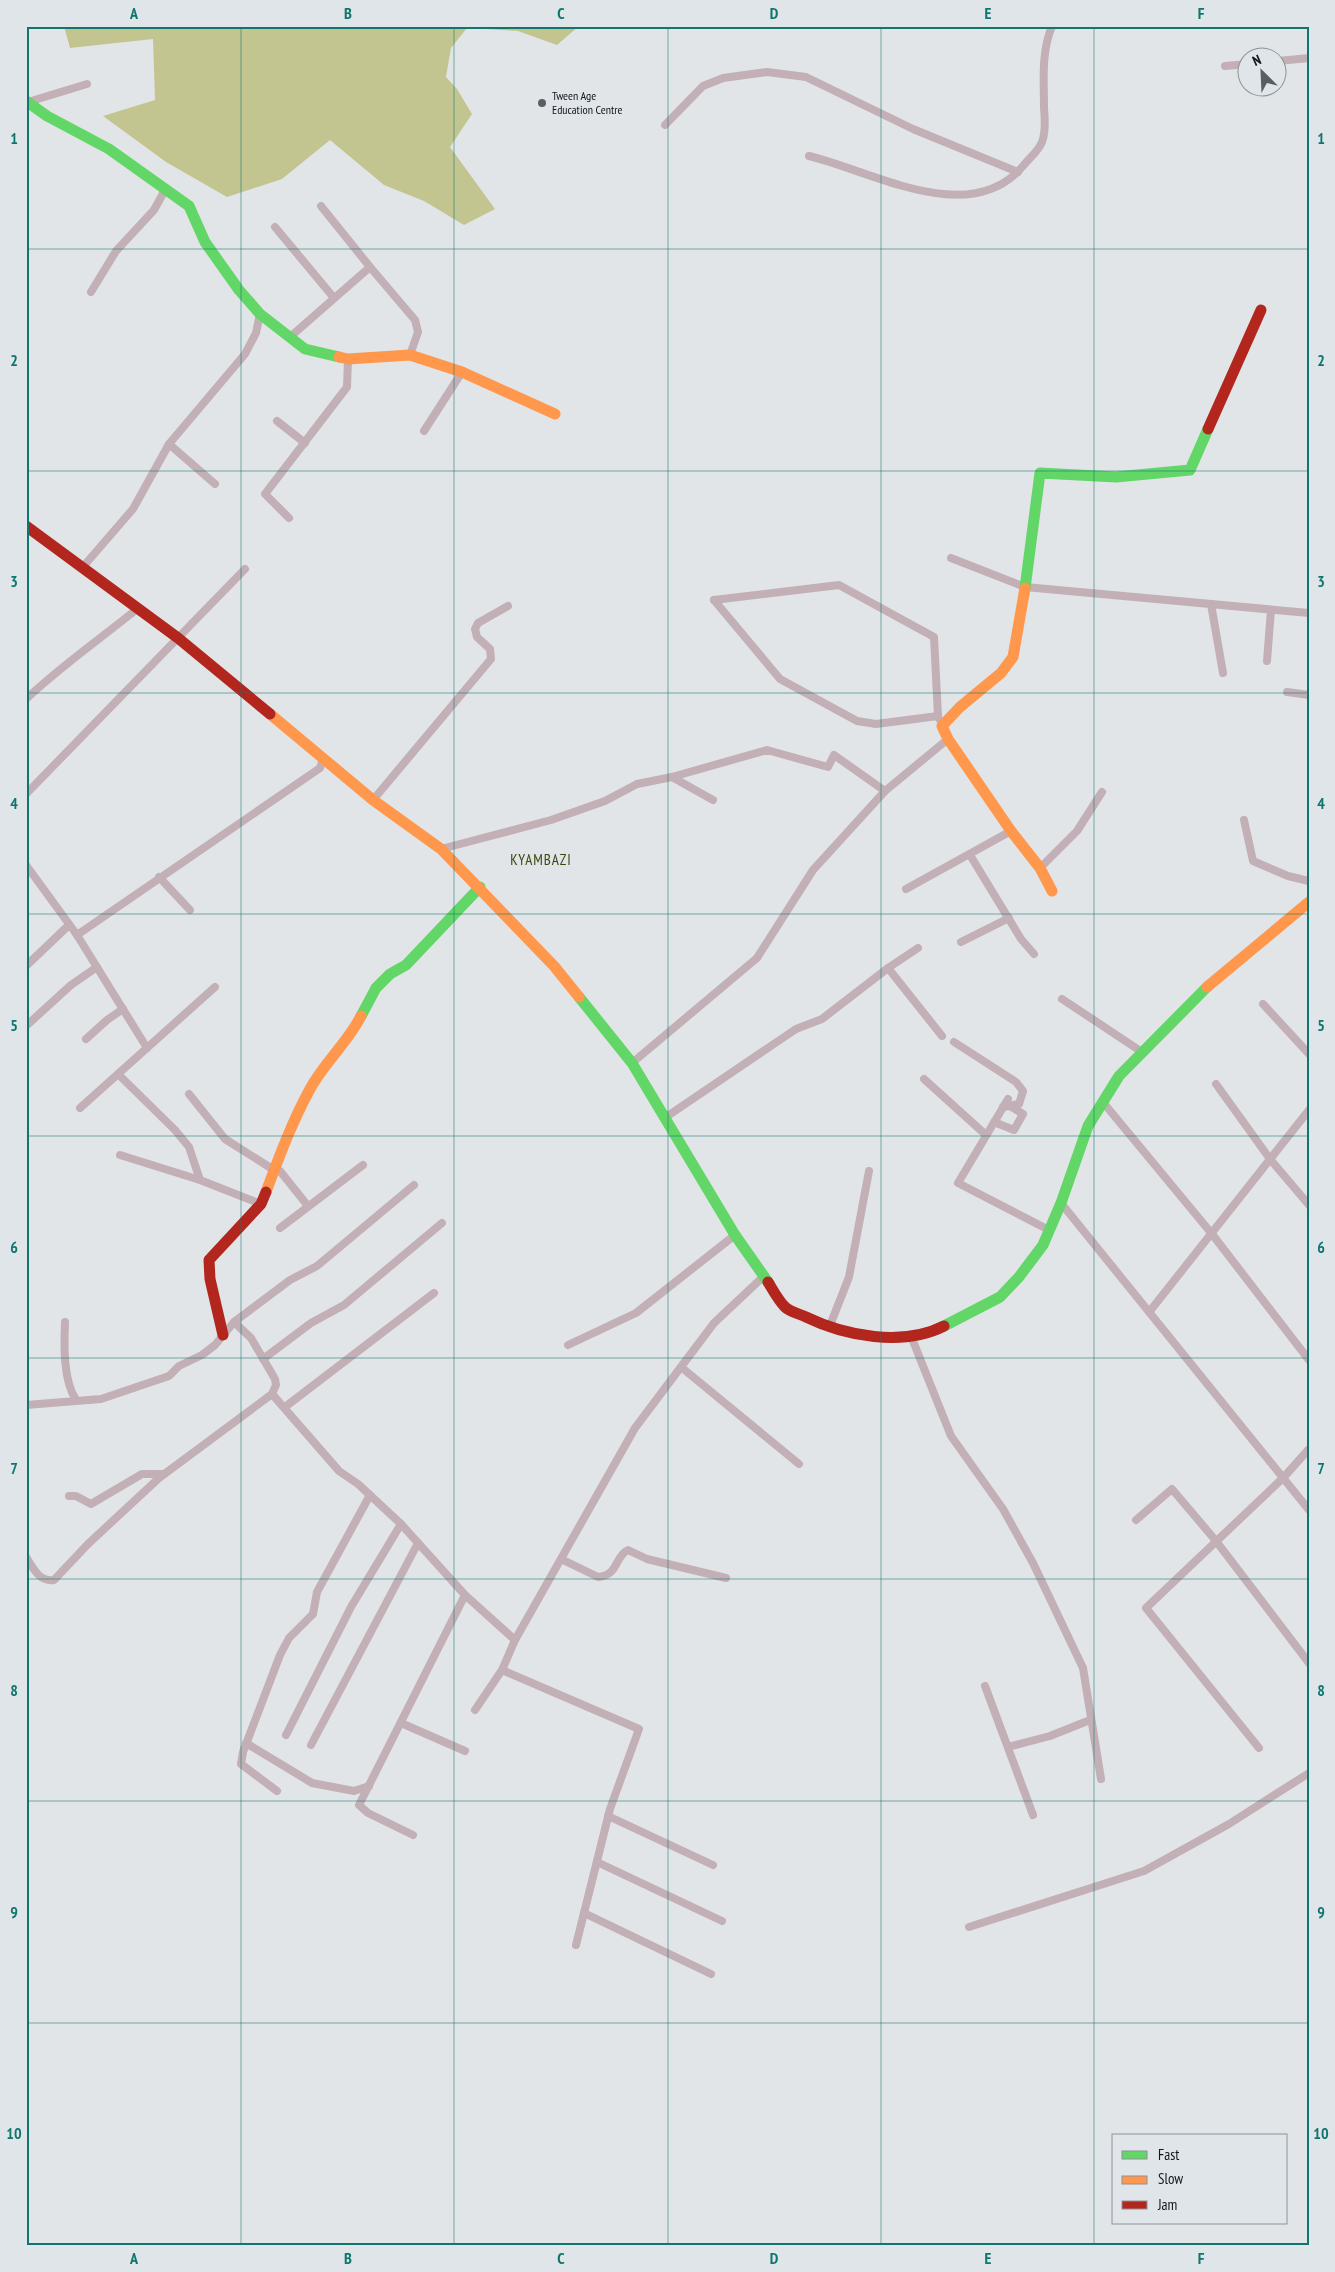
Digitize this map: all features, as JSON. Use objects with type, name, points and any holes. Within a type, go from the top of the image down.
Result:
[{"type":"street","points":[[810,156],[831,161],[901,186],[949,193],[986,191],[997,187],[1018,172],[1042,142],[1045,124],[1043,52],[1052,26]]},
{"type":"street","points":[[1288,60],[1309,58]]},
{"type":"street","points":[[1225,66],[1238,65]]},
{"type":"street","points":[[665,125],[704,86],[723,78],[767,72],[806,76],[913,129],[1018,172]]},
{"type":"street","points":[[27,102],[86,84]]},
{"type":"street","points":[[27,102],[47,116],[109,149],[189,206],[205,242],[239,290],[260,314],[305,349],[348,359],[410,354],[462,372],[555,414]]},
{"type":"street","points":[[90,292],[116,251],[154,210],[166,188]]},
{"type":"street","points":[[321,206],[414,320],[418,332],[410,354]]},
{"type":"street","points":[[274,227],[334,298]]},
{"type":"street","points":[[290,337],[370,268]]},
{"type":"street","points":[[1052,891],[1040,868],[1011,831],[948,739],[940,721],[934,637],[839,585],[714,600],[780,679],[857,720],[876,724],[940,721],[1001,673],[1012,657],[1025,588],[1040,473],[1116,477],[1190,470],[1261,310]]},
{"type":"street","points":[[82,568],[133,510],[170,444],[245,354],[256,333],[260,314]]},
{"type":"street","points":[[289,518],[264,494],[347,387],[348,359]]},
{"type":"street","points":[[424,431],[462,372]]},
{"type":"street","points":[[277,421],[305,443]]},
{"type":"street","points":[[170,444],[215,484]]},
{"type":"street","points":[[26,526],[178,638],[373,800],[440,849],[480,887],[554,966],[632,1063],[735,1235],[786,1308],[829,1328],[879,1336],[911,1336],[934,1331],[1000,1297],[1032,1261],[1049,1230],[1061,1203],[1084,1134],[1102,1100],[1119,1076],[1213,981],[1309,902]]},
{"type":"street","points":[[951,558],[1025,588],[1121,598],[1309,613]]},
{"type":"street","points":[[26,794],[245,568]]},
{"type":"street","points":[[1211,604],[1223,673]]},
{"type":"street","points":[[373,800],[491,659],[490,649],[477,638],[474,629],[478,623],[508,606]]},
{"type":"street","points":[[26,699],[57,670],[76,658],[137,609]]},
{"type":"street","points":[[1267,661],[1271,610]]},
{"type":"street","points":[[1287,692],[1309,695]]},
{"type":"street","points":[[632,1063],[757,958],[813,870],[885,791],[948,739]]},
{"type":"street","points":[[440,849],[552,820],[605,801],[637,784],[672,778],[767,750],[828,768],[834,755],[885,791]]},
{"type":"street","points":[[77,935],[320,768],[323,759]]},
{"type":"street","points":[[672,778],[713,800]]},
{"type":"street","points":[[1040,868],[1077,831],[1102,792]]},
{"type":"street","points":[[1244,820],[1253,861],[1288,876],[1309,881]]},
{"type":"street","points":[[906,889],[1011,831]]},
{"type":"street","points":[[970,855],[1021,939],[1034,954]]},
{"type":"street","points":[[26,865],[77,935],[147,1048]]},
{"type":"street","points":[[159,877],[190,910]]},
{"type":"street","points":[[223,1335],[210,1279],[209,1260],[261,1204],[311,1087],[354,1030],[376,988],[390,974],[406,965],[480,887]]},
{"type":"street","points":[[961,942],[1010,918]]},
{"type":"street","points":[[27,963],[70,925]]},
{"type":"street","points":[[666,1117],[796,1029],[822,1019],[888,968],[918,948]]},
{"type":"street","points":[[26,1026],[71,985],[97,967]]},
{"type":"street","points":[[888,968],[942,1036]]},
{"type":"street","points":[[80,1108],[215,987]]},
{"type":"street","points":[[1062,999],[1142,1052]]},
{"type":"street","points":[[1263,1004],[1309,1054]]},
{"type":"street","points":[[86,1040],[123,1009]]},
{"type":"street","points":[[954,1042],[1016,1082],[1023,1091],[1019,1104],[1003,1107]]},
{"type":"street","points":[[118,1074],[175,1130],[189,1147],[200,1180]]},
{"type":"street","points":[[924,1079],[986,1136]]},
{"type":"street","points":[[1216,1084],[1270,1159],[1309,1205]]},
{"type":"street","points":[[189,1094],[225,1140],[274,1170],[280,1171],[308,1206]]},
{"type":"street","points":[[1008,1099],[958,1183],[1049,1230]]},
{"type":"street","points":[[1102,1100],[1212,1234],[1309,1360]]},
{"type":"street","points":[[994,1122],[1014,1130],[1022,1114],[1010,1106],[1003,1107]]},
{"type":"street","points":[[1150,1310],[1309,1110]]},
{"type":"street","points":[[120,1155],[200,1180],[261,1204]]},
{"type":"street","points":[[280,1228],[363,1165]]},
{"type":"street","points":[[829,1328],[848,1277],[869,1171]]},
{"type":"street","points":[[26,1405],[110,1397],[169,1376],[179,1366],[202,1355],[215,1345],[234,1322],[290,1280],[318,1266],[414,1185]]},
{"type":"street","points":[[1061,1203],[1150,1310],[1309,1510]]},
{"type":"street","points":[[263,1359],[311,1323],[344,1305],[442,1223]]},
{"type":"street","points":[[568,1345],[636,1313],[735,1235]]},
{"type":"street","points":[[476,1710],[502,1670],[515,1640],[635,1428],[714,1323],[763,1277]]},
{"type":"street","points":[[285,1407],[434,1293]]},
{"type":"street","points":[[65,1322],[64,1340],[69,1380],[76,1400]]},
{"type":"street","points":[[26,1557],[40,1578],[47,1581],[54,1580],[88,1544],[164,1474],[272,1394],[276,1385],[274,1379],[251,1338],[234,1322]]},
{"type":"street","points":[[911,1336],[951,1436],[1003,1509],[1033,1563],[1083,1668],[1100,1779]]},
{"type":"street","points":[[681,1368],[799,1464]]},
{"type":"street","points":[[272,1394],[339,1471],[370,1495],[401,1524],[464,1595],[515,1640]]},
{"type":"street","points":[[1259,1748],[1146,1608],[1283,1478],[1309,1449]]},
{"type":"street","points":[[69,1496],[76,1496],[91,1504],[142,1474],[164,1474]]},
{"type":"street","points":[[1136,1520],[1172,1489],[1216,1541],[1309,1662]]},
{"type":"street","points":[[278,1791],[241,1764],[246,1743],[280,1655],[289,1638],[313,1614],[317,1592],[370,1495]]},
{"type":"street","points":[[286,1735],[351,1607],[401,1524]]},
{"type":"street","points":[[311,1745],[418,1543]]},
{"type":"street","points":[[561,1559],[598,1577],[610,1573],[624,1552],[628,1550],[647,1560],[726,1578]]},
{"type":"street","points":[[413,1835],[368,1813],[359,1805],[464,1595]]},
{"type":"street","points":[[502,1670],[639,1729],[608,1816],[576,1945]]},
{"type":"street","points":[[986,1686],[1033,1815]]},
{"type":"street","points":[[1008,1747],[1050,1736],[1090,1720]]},
{"type":"street","points":[[401,1723],[465,1751]]},
{"type":"street","points":[[246,1743],[312,1783],[354,1791],[369,1786]]},
{"type":"street","points":[[969,1927],[1144,1871],[1229,1824],[1309,1773]]},
{"type":"street","points":[[608,1816],[713,1865]]},
{"type":"street","points":[[597,1862],[722,1921]]},
{"type":"street","points":[[584,1913],[711,1974]]},
{"type":"green space","points":[[64,26],[579,26],[557,45],[518,31],[467,28],[451,48],[446,77],[457,89],[472,114],[450,147],[495,209],[464,225],[424,201],[384,185],[330,140],[282,179],[227,197],[166,162],[103,116],[155,100],[153,39],[70,48]]},
{"type":"traffic: fast","points":[[26,101],[47,116],[109,149],[189,206],[205,242],[239,290],[260,314],[305,349],[339,357]]},
{"type":"traffic: fast","points":[[1025,588],[1040,473],[1116,477],[1190,470],[1208,429]]},
{"type":"traffic: fast","points":[[361,1016],[376,988],[390,974],[406,965],[480,887]]},
{"type":"traffic: fast","points":[[944,1326],[1000,1297],[1019,1277],[1043,1245],[1061,1203],[1088,1126],[1119,1076],[1207,987]]},
{"type":"traffic: fast","points":[[579,997],[632,1063],[735,1235],[768,1282]]},
{"type":"traffic: slow","points":[[339,357],[348,359],[410,355],[462,372],[555,414]]},
{"type":"traffic: slow","points":[[1025,588],[1013,657],[1001,673],[960,707],[942,726],[948,739],[1011,831],[1040,868],[1052,891]]},
{"type":"traffic: slow","points":[[270,714],[373,800],[441,849],[554,966],[579,997]]},
{"type":"traffic: slow","points":[[1207,987],[1309,902]]},
{"type":"traffic: slow","points":[[266,1192],[303,1101],[322,1070],[350,1035],[361,1016]]},
{"type":"traffic: jam","points":[[1208,429],[1261,310]]},
{"type":"traffic: jam","points":[[26,526],[178,638],[270,714]]},
{"type":"traffic: jam","points":[[223,1335],[210,1279],[209,1260],[261,1204],[266,1192]]},
{"type":"traffic: jam","points":[[768,1282],[780,1301],[792,1312],[821,1324],[856,1334],[893,1337],[911,1336],[944,1326]]},
{"type":"place","name":"Tween Age Education Centre","points":[[542,103]]},
{"type":"district","name":"KYAMBAZI","points":[[541,860]]}]
